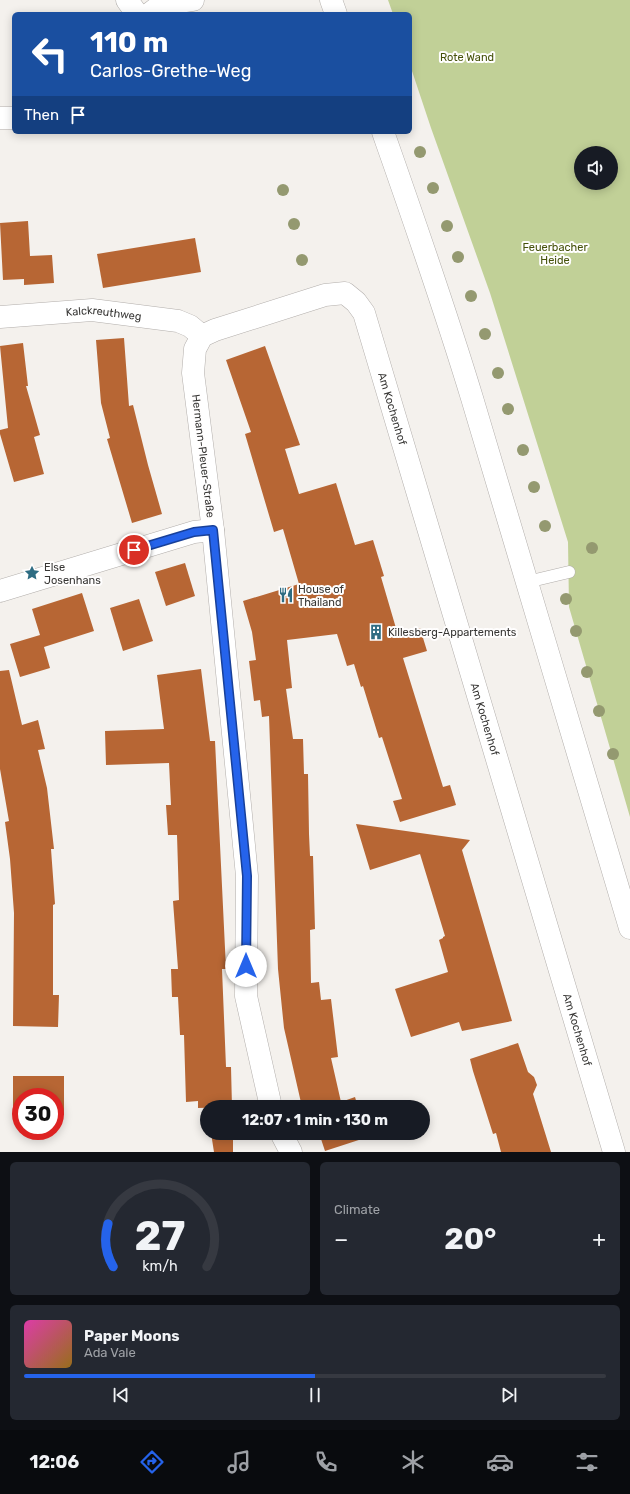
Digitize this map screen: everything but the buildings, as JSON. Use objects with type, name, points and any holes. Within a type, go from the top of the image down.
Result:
[{"type":"street","points":[[127,0],[136,12]]},
{"type":"street","points":[[152,12],[161,5],[194,0]]},
{"type":"street","points":[[331,0],[335,12]]},
{"type":"street","points":[[0,118],[12,118]]},
{"type":"street","points":[[384,134],[417,229],[472,396],[579,761],[630,928]]},
{"type":"street","name":"Am Kochenhof","points":[[202,336],[222,328],[325,295],[345,293],[356,302],[364,313],[614,1152]]},
{"type":"street","name":"Kalckreuthweg","points":[[0,317],[92,310],[178,321],[190,326],[202,336]]},
{"type":"street","name":"Hermann-Pleuer-Straße","points":[[202,336],[195,349],[193,373],[213,530],[247,876],[246,996],[269,1100]]},
{"type":"street","points":[[0,591],[194,532],[213,530]]},
{"type":"street","points":[[285,1140],[291,1152]]},
{"type":"lane","points":[[527,582],[570,572]]},
{"type":"green space","name":"Feuerbacher Heide","points":[[388,0],[630,0],[630,817],[569,607],[568,542],[490,293],[412,71],[412,12],[392,12]]},
{"type":"place","name":"Else Josenhans","points":[[32,573]]},
{"type":"place","name":"House of Thailand","points":[[286,595]]},
{"type":"place","name":"Killesberg-Appartements","points":[[376,632]]},
{"type":"route","points":[[134,550],[194,532],[213,530],[247,876],[246,966]]},
{"type":"park label","name":"Rote Wand","points":[[467,57]]}]
